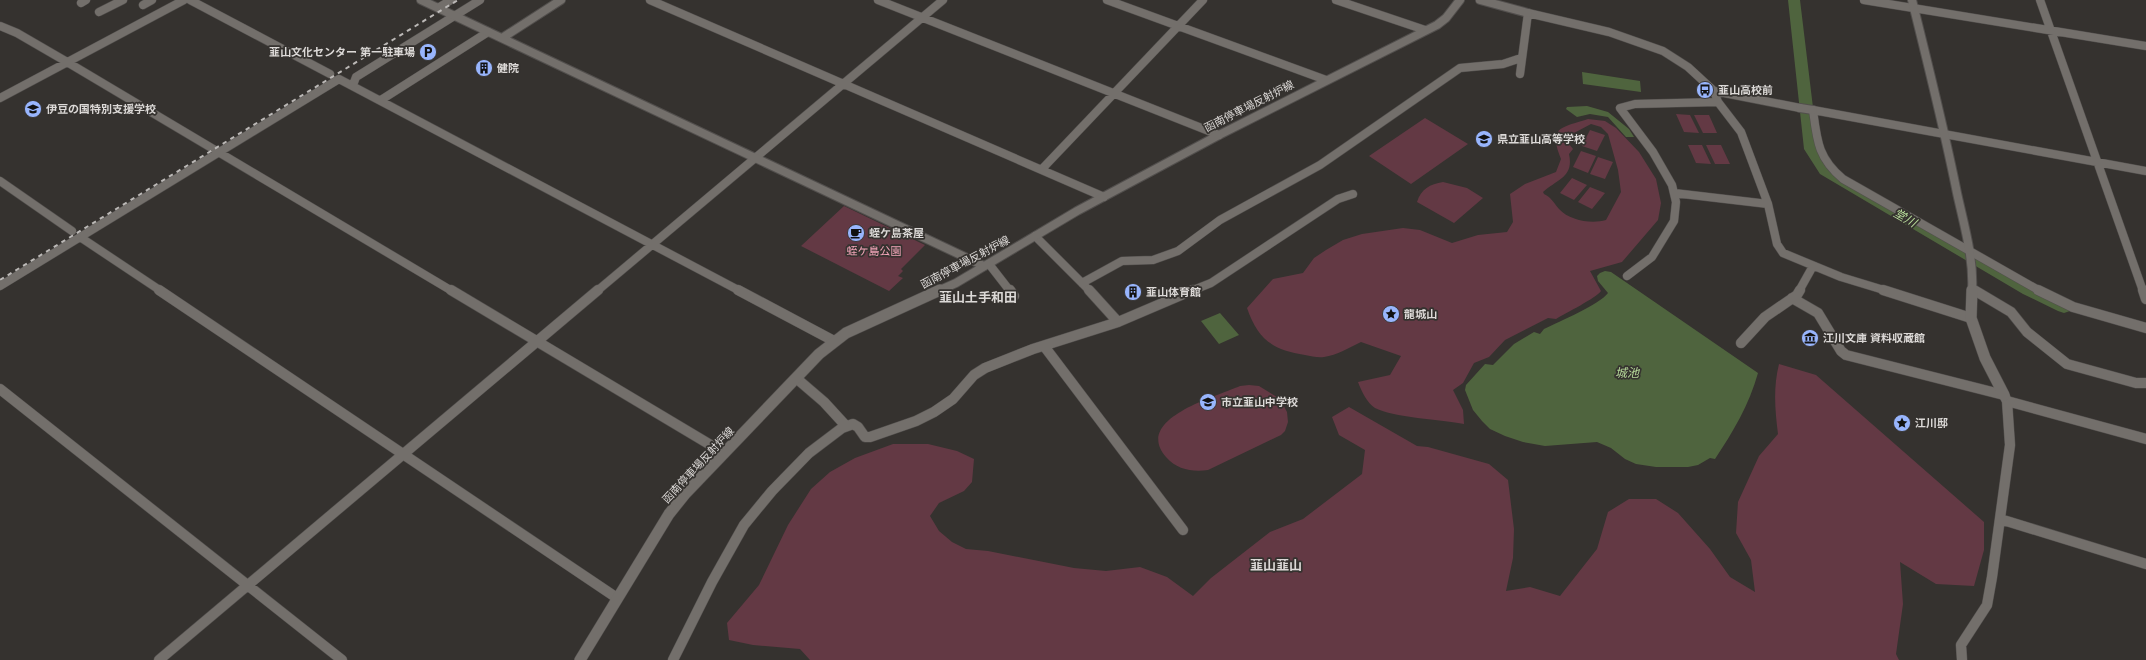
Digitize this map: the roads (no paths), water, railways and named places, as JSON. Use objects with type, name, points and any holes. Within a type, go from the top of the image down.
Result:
[{"type":"street","points":[[99,12],[123,0]]},
{"type":"street","points":[[142,5],[152,0]]},
{"type":"street","points":[[0,98],[184,0]]},
{"type":"street","points":[[190,0],[330,74]]},
{"type":"street","points":[[421,0],[986,265],[1014,296]]},
{"type":"street","points":[[438,8],[451,0]]},
{"type":"street","points":[[353,85],[354,80],[361,74],[480,0]]},
{"type":"street","points":[[502,38],[561,0]]},
{"type":"street","points":[[650,0],[1104,197]]},
{"type":"street","points":[[878,0],[1219,135]]},
{"type":"street","points":[[159,660],[943,0]]},
{"type":"street","points":[[1107,0],[1326,80]]},
{"type":"street","points":[[1042,169],[1203,0]]},
{"type":"street","points":[[1336,0],[1425,30]]},
{"type":"street","name":"函南停車場反射炉線","points":[[580,660],[669,514],[685,494],[724,453],[834,341],[846,333],[956,283],[1104,197],[1219,135],[1443,21],[1460,0]]},
{"type":"street","points":[[1480,0],[1503,3],[1528,13],[1608,32],[1663,51],[1688,67],[1714,91],[1718,102],[1741,132],[1768,204],[1777,244],[1783,253],[1869,287],[1971,318]]},
{"type":"street","points":[[1864,0],[1913,4],[2051,31],[2146,46]]},
{"type":"street","points":[[2040,0],[2096,162],[2146,299]]},
{"type":"street","points":[[1913,4],[1945,134],[1970,258],[1972,289],[1971,318],[1985,358],[2006,398],[2010,445],[1987,605],[1961,645],[1962,660]]},
{"type":"street","points":[[1520,74],[1528,13]]},
{"type":"street","points":[[0,26],[67,62],[724,453]]},
{"type":"street","points":[[381,100],[488,32]]},
{"type":"street","points":[[1082,283],[1122,261],[1153,260],[1178,251],[1226,216],[1320,165],[1460,68],[1503,64],[1521,58]]},
{"type":"street","points":[[0,286],[217,152],[339,79],[353,85],[834,341]]},
{"type":"street","points":[[1714,91],[2146,171]]},
{"type":"street","points":[[1627,276],[1652,257],[1671,228],[1676,213],[1672,185],[1653,152],[1620,108],[1635,104],[1718,102]]},
{"type":"street","points":[[1813,110],[1820,156],[1832,171],[1970,258],[2050,297],[2073,306],[2146,328]]},
{"type":"street","points":[[0,181],[72,230]]},
{"type":"street","points":[[1674,193],[1768,204]]},
{"type":"street","points":[[673,660],[692,620],[745,524],[809,453],[846,426],[853,424],[857,426],[865,437],[870,437],[916,421],[934,412],[953,399],[974,375],[985,368],[1044,346],[1118,322],[1212,283],[1230,268],[1324,210],[1338,199],[1353,194]]},
{"type":"street","points":[[1035,236],[1118,322]]},
{"type":"street","points":[[80,237],[617,598]]},
{"type":"street","points":[[1741,342],[1765,317],[1797,295],[1813,266]]},
{"type":"street","points":[[1972,289],[2012,312],[2027,332],[2067,364],[2136,383],[2146,383]]},
{"type":"street","points":[[1792,298],[1818,313],[1841,351],[1846,355],[2006,398],[2146,439]]},
{"type":"street","points":[[1044,346],[1183,530]]},
{"type":"street","points":[[796,378],[832,410],[846,426]]},
{"type":"street","points":[[0,390],[342,660]]},
{"type":"street","points":[[2000,519],[2146,564]]},
{"type":"water","points":[[1582,72],[1640,81],[1641,92],[1583,84]]},
{"type":"water","points":[[1587,106],[1608,112],[1629,129],[1634,137],[1626,137],[1608,117],[1590,114],[1577,117],[1566,109],[1567,107]]},
{"type":"water","name":"城池","points":[[1605,271],[1611,272],[1758,373],[1740,418],[1715,459],[1710,458],[1698,465],[1688,467],[1656,467],[1636,464],[1625,459],[1611,448],[1597,442],[1545,446],[1523,442],[1490,429],[1473,410],[1465,390],[1466,385],[1485,364],[1493,365],[1514,344],[1534,332],[1540,334],[1544,329],[1588,308],[1603,298],[1608,293],[1598,281],[1597,276]]},
{"type":"water","points":[[1220,313],[1239,335],[1219,344],[1201,321]]},
{"type":"waterway","name":"堂川","points":[[1794,0],[1811,149],[1815,158],[1825,171],[2028,290],[2064,307]]},
{"type":"railway","points":[[0,280],[458,0]]},
{"type":"place","name":"韮山文化センター 第一駐車場","points":[[428,52]]},
{"type":"place","name":"健院","points":[[484,68]]},
{"type":"place","name":"韮山高校前","points":[[1705,90]]},
{"type":"place","name":"伊豆の国特別支援学校","points":[[33,109]]},
{"type":"place","name":"県立韮山高等学校","points":[[1484,139]]},
{"type":"place","name":"蛭ケ島茶屋","points":[[856,233]]},
{"type":"place","name":"韮山体育館","points":[[1133,292]]},
{"type":"place","name":"龍城山","points":[[1391,314]]},
{"type":"place","name":"江川文庫 資料収蔵館","points":[[1810,338]]},
{"type":"place","name":"市立韮山中学校","points":[[1208,402]]},
{"type":"place","name":"江川邸","points":[[1902,423]]},
{"type":"district","name":"韮山土手和田","points":[[978,297]]},
{"type":"district","name":"韮山韮山","points":[[1276,565]]},
{"type":"park label","name":"蛭ケ島公園","points":[[874,251]]}]
